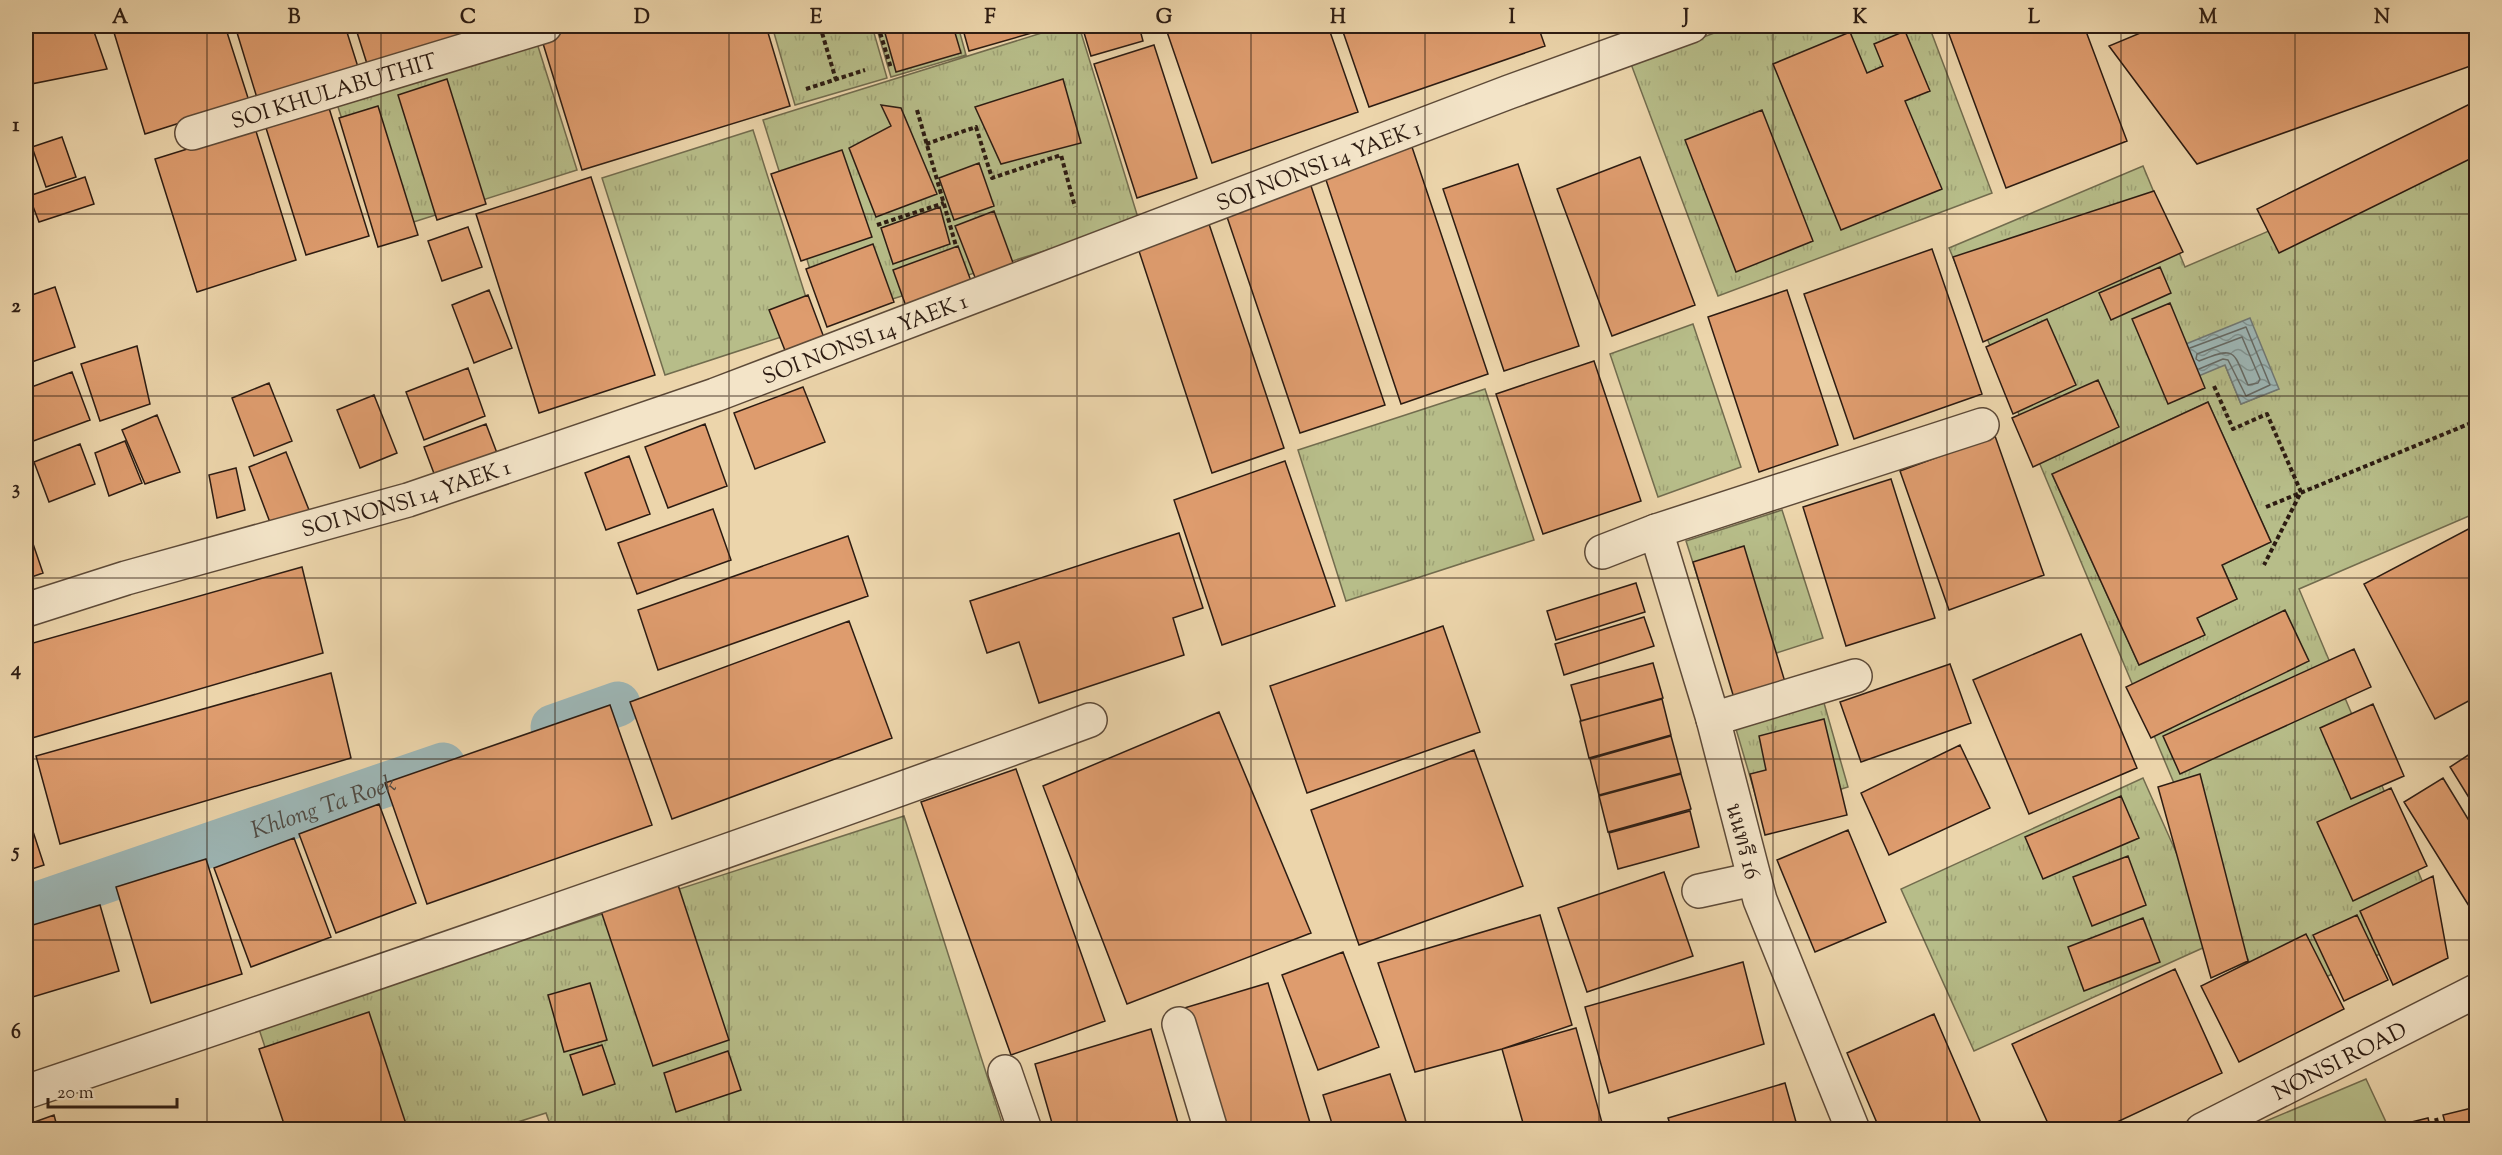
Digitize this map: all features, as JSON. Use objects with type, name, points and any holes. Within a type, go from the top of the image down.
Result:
[{"type":"street","name":"SOI KHULABUTHIT","points":[[192,134],[544,26]]},
{"type":"street","name":"SOI NONSI 14 YAEK 1","points":[[26,610],[126,578],[408,500],[715,395],[1498,96],[1691,26]]},
{"type":"street","points":[[1602,552],[1658,538],[1982,425]]},
{"type":"street","name":"นนทรี 16","points":[[1658,538],[1713,719],[1760,900],[1853,1130]]},
{"type":"street","points":[[1713,719],[1856,676]]},
{"type":"street","points":[[26,1092],[422,958],[1090,720]]},
{"type":"street","points":[[1699,891],[1754,879]]},
{"type":"street","name":"NONSI ROAD","points":[[2202,1130],[2476,991]]},
{"type":"street","points":[[1179,1024],[1211,1130]]},
{"type":"street","points":[[1005,1072],[1025,1130]]},
{"type":"path","points":[[820,26],[836,80]]},
{"type":"path","points":[[878,26],[891,68]]},
{"type":"path","points":[[806,89],[865,70]]},
{"type":"path","points":[[916,110],[956,246]]},
{"type":"path","points":[[926,144],[976,127],[992,178],[1060,155],[1075,207]]},
{"type":"path","points":[[877,225],[944,203]]},
{"type":"path","points":[[2214,386],[2233,429],[2267,414],[2301,492]]},
{"type":"path","points":[[2265,507],[2476,421]]},
{"type":"path","points":[[2264,565],[2301,492]]},
{"type":"path","points":[[2436,1118],[2439,1130]]},
{"type":"green space","points":[[772,26],[872,26],[887,78],[795,105]]},
{"type":"green space","points":[[876,26],[958,26],[966,55],[891,77]]},
{"type":"green space","points":[[1064,26],[1079,26],[1139,221],[826,320],[763,120]]},
{"type":"green space","points":[[1733,26],[1929,26],[1992,193],[1718,296],[1631,64]]},
{"type":"green space","points":[[536,40],[577,170],[379,233],[337,104]]},
{"type":"green space","points":[[753,130],[815,326],[665,375],[602,178]]},
{"type":"green space","points":[[2476,142],[2476,513],[2299,589],[2442,928],[2266,1002],[1949,248],[2143,166],[2185,267]],"holes":[[[2225,365],[2278,389],[2241,404]],[[2208,402],[2271,542],[2222,565],[2237,599],[2197,618],[2204,635],[2139,665],[2052,474]]]},
{"type":"green space","points":[[1693,324],[1741,467],[1658,497],[1610,354]]},
{"type":"green space","points":[[1485,389],[1534,540],[1346,601],[1298,450]]},
{"type":"green space","points":[[1782,510],[1823,638],[1727,669],[1686,541]]},
{"type":"green space","points":[[1824,703],[1848,787],[1761,814],[1736,729]]},
{"type":"green space","points":[[2143,778],[2216,942],[1974,1051],[1901,889]]},
{"type":"green space","points":[[904,816],[1004,1129],[552,1130],[546,1113],[496,1129],[292,1129],[258,1026]]},
{"type":"green space","points":[[2366,1079],[2386,1122],[2355,1129],[2247,1129]]},
{"type":"water","points":[[2250,318],[2279,389],[2241,404],[2225,365],[2189,380],[2176,348]]},
{"type":"building","points":[[26,26],[92,26],[107,69],[31,84],[26,63]]},
{"type":"building","points":[[112,26],[225,26],[249,101],[145,134]]},
{"type":"building","points":[[235,26],[345,26],[358,67],[257,98]]},
{"type":"building","points":[[355,26],[464,26],[467,36],[368,67]]},
{"type":"building","points":[[578,26],[766,26],[790,106],[582,170],[541,37]]},
{"type":"building","points":[[883,26],[953,26],[961,53],[896,72]]},
{"type":"building","points":[[962,26],[1056,26],[969,51]]},
{"type":"building","points":[[1082,26],[1139,26],[1143,41],[1091,56]]},
{"type":"building","points":[[1165,26],[1328,26],[1358,112],[1212,163]]},
{"type":"building","points":[[1341,26],[1538,26],[1545,46],[1369,107]]},
{"type":"building","points":[[1946,26],[2084,26],[2127,141],[2006,188]]},
{"type":"building","points":[[2157,26],[2476,26],[2476,64],[2197,164],[2109,46]]},
{"type":"building","points":[[1905,31],[1930,91],[1905,101],[1942,189],[1841,230],[1773,64],[1850,32],[1867,73],[1883,66],[1874,44]]},
{"type":"building","points":[[1154,45],[1197,178],[1137,198],[1094,64]]},
{"type":"building","points":[[447,79],[486,204],[437,220],[398,95]]},
{"type":"building","points":[[1063,79],[1081,143],[1001,164],[975,107]]},
{"type":"building","points":[[2476,101],[2476,156],[2279,253],[2257,209]]},
{"type":"building","points":[[881,105],[901,108],[937,194],[876,217],[849,148],[891,126]]},
{"type":"building","points":[[378,106],[418,235],[378,247],[339,118]]},
{"type":"building","points":[[329,108],[369,236],[306,255],[266,128]]},
{"type":"building","points":[[1762,110],[1813,241],[1736,272],[1685,140]]},
{"type":"building","points":[[255,128],[296,260],[197,292],[155,159]]},
{"type":"building","points":[[62,137],[76,177],[46,187],[32,147]]},
{"type":"building","points":[[1412,147],[1488,374],[1401,404],[1325,177]]},
{"type":"building","points":[[842,150],[872,237],[801,261],[771,174]]},
{"type":"building","points":[[1640,157],[1695,305],[1612,336],[1557,189]]},
{"type":"building","points":[[979,163],[994,206],[954,220],[939,178]]},
{"type":"building","points":[[1518,164],[1579,346],[1504,371],[1443,189]]},
{"type":"building","points":[[85,177],[94,204],[39,222],[29,196]]},
{"type":"building","points":[[591,177],[655,375],[539,413],[476,214]]},
{"type":"building","points":[[1310,183],[1385,405],[1300,433],[1225,211]]},
{"type":"building","points":[[2154,191],[2183,252],[1983,342],[1953,257]]},
{"type":"building","points":[[940,207],[950,244],[893,264],[881,228]]},
{"type":"building","points":[[994,211],[1016,271],[978,285],[955,226]]},
{"type":"building","points":[[1209,224],[1284,448],[1212,473],[1138,248]]},
{"type":"building","points":[[468,227],[482,267],[442,281],[428,241]]},
{"type":"building","points":[[873,244],[894,302],[827,327],[806,269]]},
{"type":"building","points":[[958,246],[974,289],[908,312],[893,270]]},
{"type":"building","points":[[1932,249],[1982,394],[1854,439],[1804,294]]},
{"type":"building","points":[[2160,267],[2171,293],[2111,320],[2099,293]]},
{"type":"building","points":[[55,287],[75,347],[26,364],[26,297]]},
{"type":"building","points":[[489,290],[512,348],[474,363],[452,305]]},
{"type":"building","points":[[1787,290],[1838,445],[1759,472],[1708,317]]},
{"type":"building","points":[[808,295],[826,343],[788,358],[769,310]]},
{"type":"building","points":[[2170,303],[2205,388],[2168,404],[2132,319]]},
{"type":"building","points":[[2047,319],[2076,385],[2013,414],[1986,347]]},
{"type":"building","points":[[137,346],[150,404],[100,421],[81,364]]},
{"type":"building","points":[[1594,361],[1641,501],[1543,534],[1496,394]]},
{"type":"building","points":[[468,368],[485,416],[424,440],[406,392]]},
{"type":"building","points":[[72,372],[90,420],[28,443],[26,389]]},
{"type":"building","points":[[2098,380],[2119,427],[2033,467],[2012,418]]},
{"type":"building","points":[[269,383],[292,441],[254,456],[232,398]]},
{"type":"building","points":[[803,387],[825,442],[755,469],[734,413]]},
{"type":"building","points":[[374,395],[397,453],[360,468],[337,410]]},
{"type":"building","points":[[2208,402],[2271,542],[2222,565],[2237,599],[2197,618],[2205,635],[2139,665],[2052,474]]},
{"type":"building","points":[[157,415],[180,472],[145,484],[122,430]]},
{"type":"building","points":[[486,424],[500,461],[438,484],[424,447]]},
{"type":"building","points":[[705,424],[727,486],[668,508],[645,447]]},
{"type":"building","points":[[1995,436],[2044,575],[1949,610],[1900,471]]},
{"type":"building","points":[[125,441],[142,483],[109,496],[95,453]]},
{"type":"building","points":[[80,444],[95,484],[49,502],[34,462]]},
{"type":"building","points":[[286,452],[309,510],[271,525],[249,467]]},
{"type":"building","points":[[629,456],[650,514],[606,530],[585,473]]},
{"type":"building","points":[[1285,461],[1335,606],[1222,645],[1174,500]]},
{"type":"building","points":[[236,468],[245,510],[217,518],[209,475]]},
{"type":"building","points":[[1891,479],[1935,618],[1846,646],[1803,507]]},
{"type":"building","points":[[713,509],[731,560],[637,594],[618,543]]},
{"type":"building","points":[[2476,525],[2476,697],[2435,719],[2364,584]]},
{"type":"building","points":[[29,532],[43,573],[26,579],[26,533]]},
{"type":"building","points":[[1179,533],[1203,608],[1173,618],[1184,655],[1039,703],[1019,642],[987,653],[970,601]]},
{"type":"building","points":[[848,536],[868,596],[658,670],[638,610]]},
{"type":"building","points":[[1744,546],[1785,682],[1734,698],[1693,562]]},
{"type":"building","points":[[302,567],[323,653],[32,738],[26,715],[26,645]]},
{"type":"building","points":[[1636,583],[1645,612],[1556,640],[1547,611]]},
{"type":"building","points":[[2285,610],[2309,661],[2151,738],[2126,687]]},
{"type":"building","points":[[1644,617],[1654,646],[1564,675],[1555,644]]},
{"type":"building","points":[[849,621],[892,738],[672,819],[630,702]]},
{"type":"building","points":[[1443,626],[1480,732],[1307,793],[1270,686]]},
{"type":"building","points":[[2081,634],[2137,768],[2029,814],[1973,680]]},
{"type":"building","points":[[2354,649],[2371,687],[2180,774],[2163,736]]},
{"type":"building","points":[[1653,663],[1663,698],[1581,721],[1571,685]]},
{"type":"building","points":[[1950,664],[1971,723],[1861,762],[1840,702]]},
{"type":"building","points":[[331,673],[351,758],[60,844],[36,756]]},
{"type":"building","points":[[1662,699],[1671,735],[1589,758],[1580,721]]},
{"type":"building","points":[[2373,704],[2404,776],[2351,799],[2320,728]]},
{"type":"building","points":[[610,705],[652,825],[427,904],[385,783]]},
{"type":"building","points":[[1219,712],[1311,933],[1127,1004],[1043,786]]},
{"type":"building","points":[[1824,719],[1847,815],[1765,835],[1750,774],[1766,770],[1759,736]]},
{"type":"building","points":[[1671,736],[1681,773],[1599,795],[1590,759]]},
{"type":"building","points":[[1960,745],[1990,808],[1889,855],[1861,793]]},
{"type":"building","points":[[1474,750],[1523,886],[1359,945],[1311,810]]},
{"type":"building","points":[[2476,750],[2476,809],[2450,767]]},
{"type":"building","points":[[1016,769],[1105,1021],[1011,1055],[921,802]]},
{"type":"building","points":[[1681,774],[1691,809],[1608,832],[1599,796]]},
{"type":"building","points":[[2200,774],[2248,961],[2211,978],[2158,787]]},
{"type":"building","points":[[2443,778],[2476,832],[2476,913],[2474,914],[2404,802]]},
{"type":"building","points":[[2391,788],[2427,866],[2353,901],[2317,822]]},
{"type":"building","points":[[2121,796],[2139,838],[2043,879],[2025,837]]},
{"type":"building","points":[[379,804],[416,903],[336,933],[299,834]]},
{"type":"building","points":[[26,810],[44,865],[26,871]]},
{"type":"building","points":[[1690,811],[1699,847],[1618,869],[1609,833]]},
{"type":"building","points":[[1848,830],[1886,922],[1815,952],[1777,860]]},
{"type":"building","points":[[294,838],[331,937],[251,967],[214,868]]},
{"type":"building","points":[[2128,856],[2146,905],[2092,926],[2073,877]]},
{"type":"building","points":[[206,859],[242,974],[151,1003],[116,887]]},
{"type":"building","points":[[1664,872],[1693,956],[1587,992],[1558,908]]},
{"type":"building","points":[[2433,876],[2448,958],[2393,985],[2360,911]]},
{"type":"building","points":[[678,885],[729,1040],[653,1066],[601,911]]},
{"type":"building","points":[[100,905],[119,971],[26,999],[26,927]]},
{"type":"building","points":[[1540,915],[1572,1025],[1502,1049],[1415,1072],[1378,963]]},
{"type":"building","points":[[2357,915],[2388,980],[2344,1001],[2313,935]]},
{"type":"building","points":[[2143,918],[2160,962],[2084,991],[2068,947]]},
{"type":"building","points":[[2306,934],[2344,1009],[2239,1062],[2201,986]]},
{"type":"building","points":[[1343,952],[1379,1047],[1318,1070],[1282,975]]},
{"type":"building","points":[[1743,962],[1764,1044],[1609,1093],[1585,1007]]},
{"type":"building","points":[[2175,969],[2222,1073],[2100,1130],[2051,1130],[2012,1044]]},
{"type":"building","points":[[590,983],[607,1040],[564,1052],[548,995]]},
{"type":"building","points":[[1268,983],[1311,1126],[1300,1130],[1217,1130],[1181,1009]]},
{"type":"building","points":[[369,1012],[408,1130],[286,1130],[259,1049]]},
{"type":"building","points":[[1934,1014],[1984,1130],[1880,1130],[1847,1053]]},
{"type":"building","points":[[1576,1028],[1604,1130],[1525,1130],[1502,1049]]},
{"type":"building","points":[[1151,1029],[1180,1130],[1054,1130],[1035,1064]]},
{"type":"building","points":[[602,1045],[615,1084],[583,1095],[570,1055]]},
{"type":"building","points":[[728,1051],[741,1090],[676,1112],[664,1073]]},
{"type":"building","points":[[1390,1074],[1409,1130],[1334,1130],[1323,1095]]},
{"type":"building","points":[[1785,1083],[1798,1129],[1672,1130],[1668,1118]]},
{"type":"building","points":[[2476,1107],[2476,1130],[2447,1130],[2443,1115]]},
{"type":"building","points":[[54,1115],[58,1130],[26,1130],[26,1125]]},
{"type":"building","points":[[2428,1118],[2431,1130],[2392,1130],[2391,1127]]},
{"type":"waterway","name":"Khlong Ta Roek","points":[[553,727],[618,704]]},
{"type":"waterway","name":"Khlong Ta Roek","points":[[26,908],[443,765]]}]
